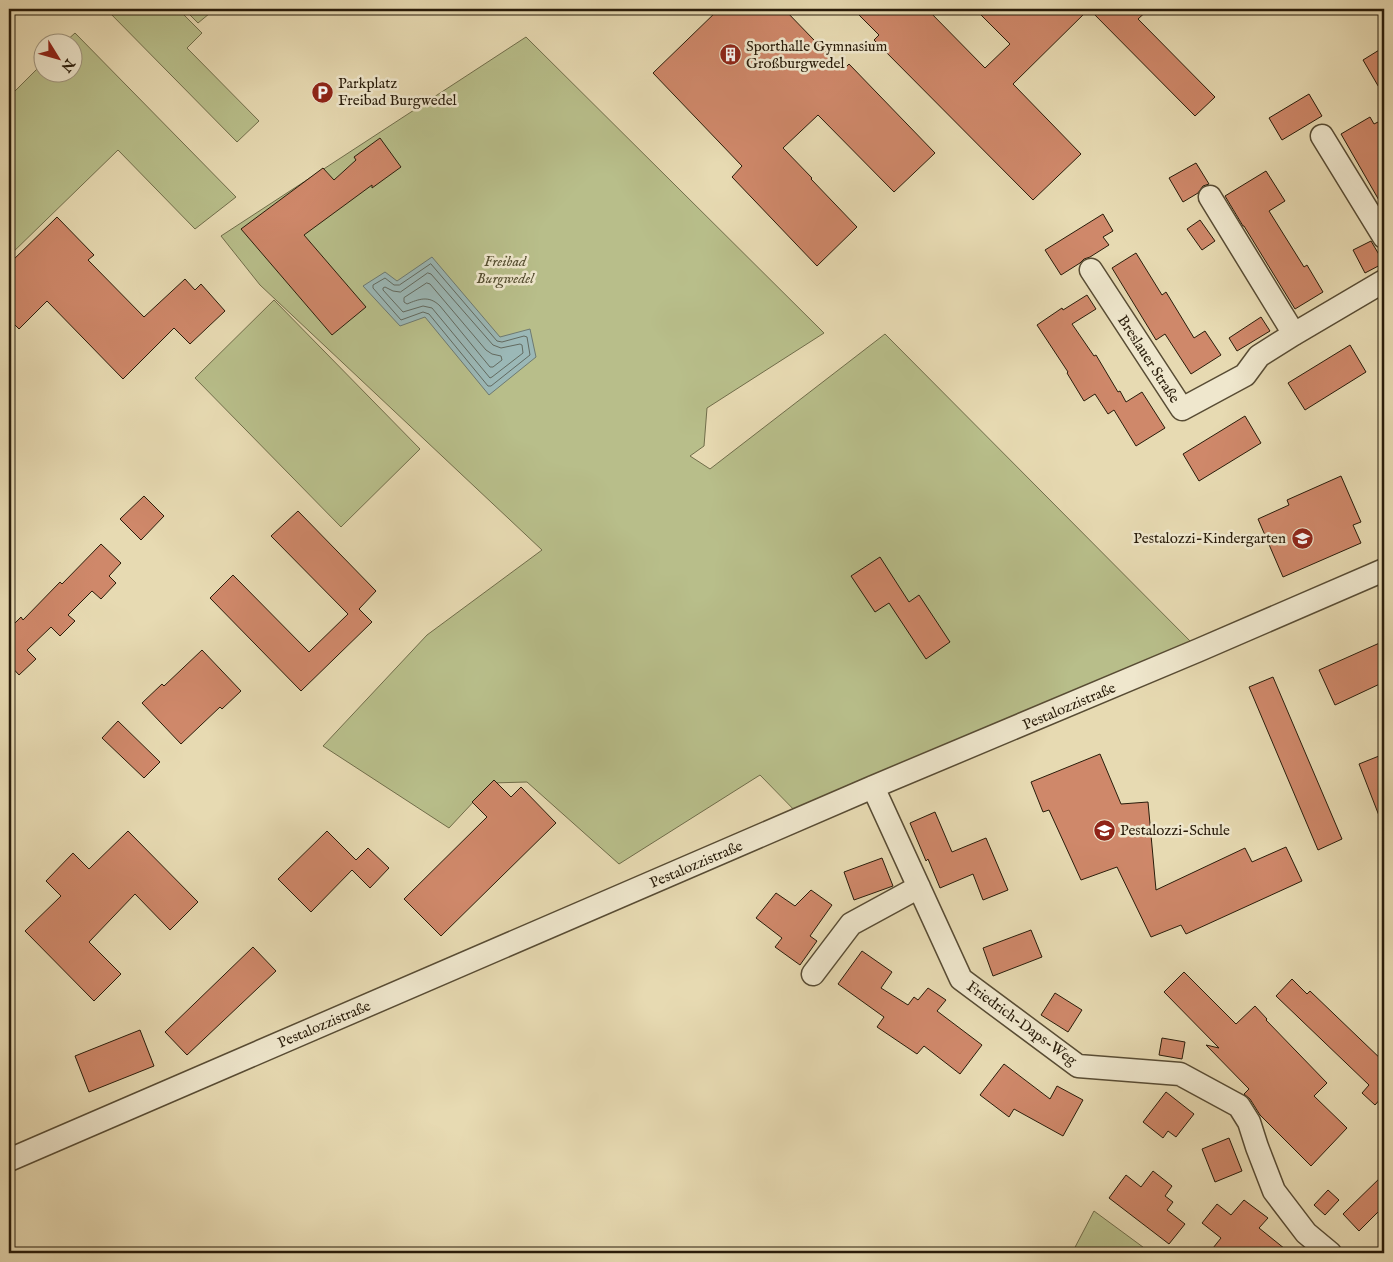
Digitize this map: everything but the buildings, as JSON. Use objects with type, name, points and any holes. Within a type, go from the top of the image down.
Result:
[{"type":"street","points":[[1322,136],[1384,237]]},
{"type":"street","points":[[1210,197],[1294,334]]},
{"type":"street","name":"Breslauer Straße","points":[[1091,270],[1182,409],[1245,374],[1259,356],[1384,281]]},
{"type":"street","name":"Pestalozzistraße","points":[[9,1160],[873,787],[970,748],[1384,570]]},
{"type":"street","name":"Friedrich-Daps-Weg","points":[[873,787],[961,979],[1078,1066],[1180,1074],[1238,1106],[1249,1122],[1274,1190],[1306,1232],[1330,1253]]},
{"type":"street","points":[[814,974],[850,924],[919,887]]},
{"type":"green space","points":[[106,9],[148,9],[151,12],[154,9],[178,9],[202,33],[187,48],[259,121],[237,142]]},
{"type":"green space","points":[[184,9],[215,9],[198,23]]},
{"type":"green space","name":"Freibad Burgwedel","points":[[526,37],[824,333],[707,408],[704,446],[690,456],[710,469],[885,334],[1199,650],[802,818],[760,775],[619,864],[527,782],[491,783],[449,828],[323,746],[427,635],[542,550],[260,285],[221,236]]},
{"type":"green space","points":[[82,40],[236,197],[195,229],[118,150],[9,256],[9,97],[32,74],[32,82],[82,82]]},
{"type":"green space","points":[[274,300],[420,449],[341,527],[195,378]]},
{"type":"green space","points":[[1094,1211],[1151,1253],[1072,1253]]},
{"type":"water","points":[[432,257],[500,337],[530,329],[536,357],[489,395],[425,317],[400,326],[363,286],[385,272],[397,281]]},
{"type":"place","name":"Sporthalle Gymnasium Großburgwedel","points":[[730,55]]},
{"type":"place","name":"Parkplatz Freibad Burgwedel","points":[[322,92]]},
{"type":"place","name":"Pestalozzi-Kindergarten","points":[[1302,538]]},
{"type":"place","name":"Pestalozzi-Schule","points":[[1104,830]]}]
